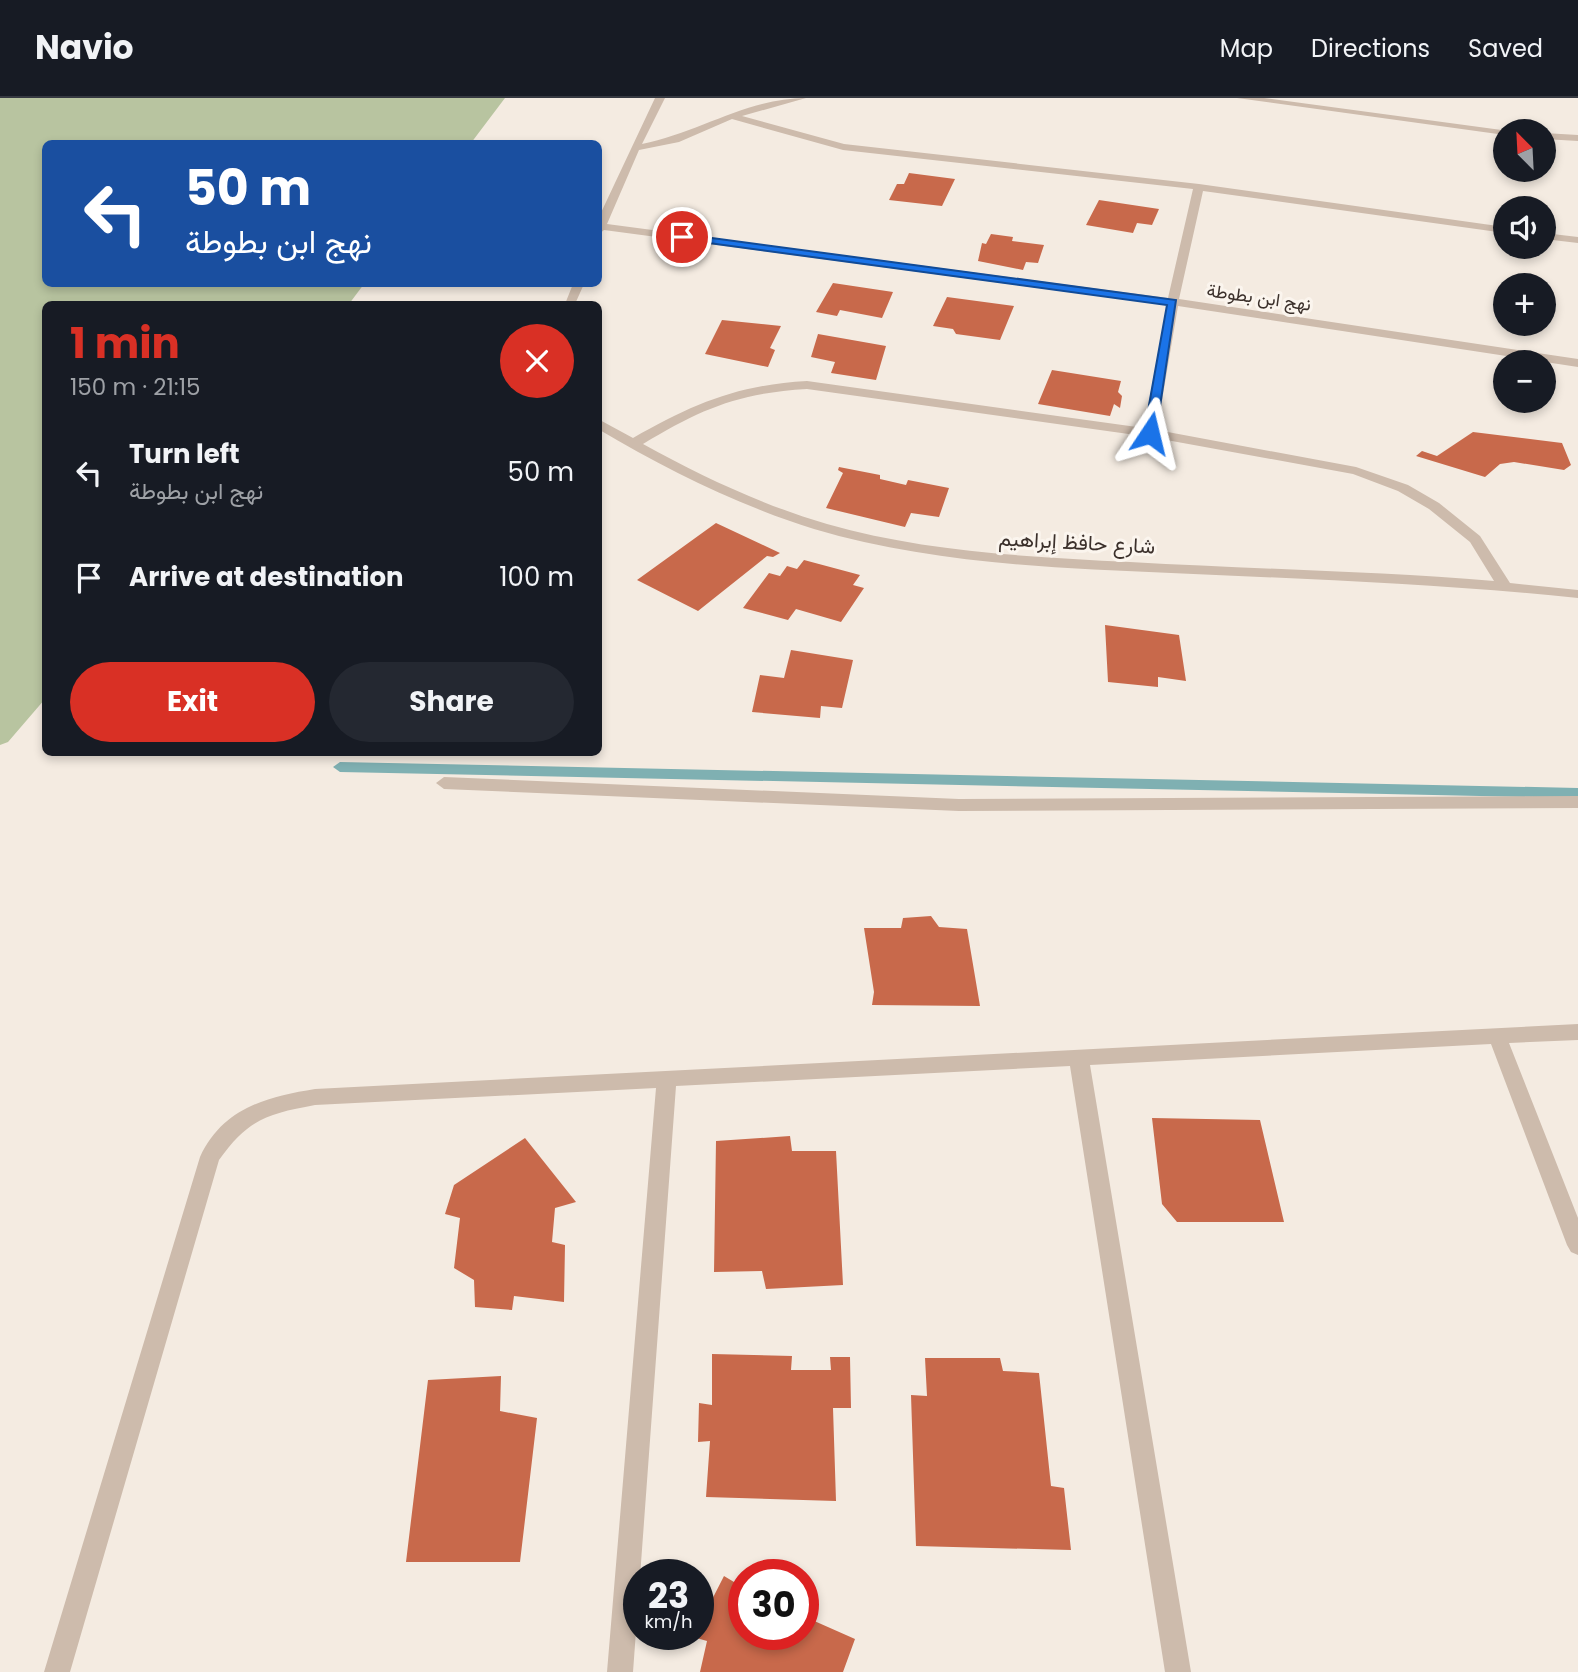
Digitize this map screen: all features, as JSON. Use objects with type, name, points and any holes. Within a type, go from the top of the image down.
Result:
[{"type":"street","points":[[602,224],[660,98]]},
{"type":"street","points":[[635,148],[676,140],[731,116],[801,98]]},
{"type":"street","points":[[1242,98],[1493,130]]},
{"type":"street","points":[[731,116],[844,147],[1199,187],[1493,228]]},
{"type":"street","points":[[1556,137],[1578,138]]},
{"type":"street","points":[[1150,433],[1173,302],[1199,187]]},
{"type":"street","name":"نهج ابن بطوطة","points":[[602,229],[1173,302],[1578,363]]},
{"type":"street","points":[[1556,237],[1578,240]]},
{"type":"street","points":[[633,444],[712,400],[738,391],[769,386],[807,385],[1150,433],[1356,471],[1403,488],[1434,506],[1475,539],[1504,585]]},
{"type":"street","name":"شارع حافظ إبراهيم","points":[[602,425],[633,444],[727,490],[802,520],[919,548],[1060,563],[1504,585],[1578,594]]},
{"type":"street","points":[[444,783],[959,805],[1578,802]]},
{"type":"street","points":[[57,1672],[210,1157],[228,1129],[250,1111],[315,1097],[1578,1032]]},
{"type":"street","points":[[1497,1036],[1578,1245]]},
{"type":"street","points":[[1079,1059],[1178,1672]]},
{"type":"street","points":[[620,1672],[667,1078]]},
{"type":"green space","points":[[0,98],[505,98],[473,140],[42,140],[42,287],[362,287],[351,301],[42,301],[42,702],[8,742],[0,745]]},
{"type":"building","points":[[909,173],[955,179],[942,206],[889,200],[897,184],[904,184]]},
{"type":"building","points":[[1099,200],[1159,209],[1152,225],[1137,223],[1133,233],[1086,225]]},
{"type":"building","points":[[991,234],[1013,237],[1012,241],[1044,245],[1038,263],[1026,262],[1023,270],[978,261],[982,243],[986,244]]},
{"type":"building","points":[[833,283],[893,292],[882,318],[840,310],[837,316],[816,312]]},
{"type":"building","points":[[947,297],[1014,306],[1000,340],[956,334],[953,329],[933,326]]},
{"type":"building","points":[[722,320],[781,326],[770,348],[775,350],[768,367],[705,354]]},
{"type":"building","points":[[818,334],[886,346],[876,380],[831,373],[835,362],[811,357]]},
{"type":"building","points":[[1052,370],[1121,381],[1118,392],[1122,396],[1120,408],[1114,404],[1110,416],[1038,404]]},
{"type":"building","points":[[1473,432],[1562,443],[1571,465],[1564,470],[1514,462],[1500,464],[1485,477],[1416,456],[1422,451],[1437,456]]},
{"type":"building","points":[[839,467],[880,475],[880,479],[906,485],[908,480],[949,488],[939,517],[911,513],[905,527],[826,508],[843,473],[838,470]]},
{"type":"building","points":[[716,523],[780,553],[773,557],[767,556],[698,611],[637,580]]},
{"type":"building","points":[[804,560],[860,575],[853,585],[864,588],[841,622],[796,609],[788,620],[743,608],[769,573],[780,576],[787,566],[797,569]]},
{"type":"building","points":[[1105,625],[1179,635],[1186,681],[1158,677],[1158,687],[1108,682]]},
{"type":"building","points":[[791,650],[853,660],[842,708],[821,706],[820,718],[752,712],[760,675],[784,678]]},
{"type":"building","points":[[931,916],[939,927],[967,929],[980,1006],[872,1005],[874,992],[864,928],[901,928],[903,918]]},
{"type":"building","points":[[1152,1118],[1260,1120],[1284,1222],[1177,1222],[1162,1204]]},
{"type":"building","points":[[790,1136],[792,1151],[836,1151],[843,1285],[766,1289],[762,1271],[714,1272],[716,1141]]},
{"type":"building","points":[[525,1138],[576,1202],[555,1208],[552,1242],[565,1245],[564,1302],[514,1296],[512,1310],[475,1307],[474,1280],[454,1268],[460,1218],[445,1214],[454,1185]]},
{"type":"building","points":[[712,1354],[792,1356],[791,1370],[831,1370],[830,1357],[850,1357],[851,1408],[833,1408],[836,1501],[706,1497],[710,1441],[698,1442],[699,1403],[712,1405]]},
{"type":"building","points":[[925,1358],[1000,1358],[1003,1371],[1039,1373],[1051,1486],[1064,1488],[1071,1550],[916,1546],[911,1395],[927,1396]]},
{"type":"building","points":[[501,1376],[500,1411],[537,1418],[520,1562],[406,1562],[428,1380]]},
{"type":"building","points":[[724,1576],[728,1578],[728,1650],[819,1650],[819,1623],[855,1639],[843,1672],[700,1672],[705,1650],[714,1650],[714,1596]]},
{"type":"waterway","points":[[340,767],[1578,793]]},
{"type":"route","points":[[682,237],[1173,302],[1150,433]]}]
